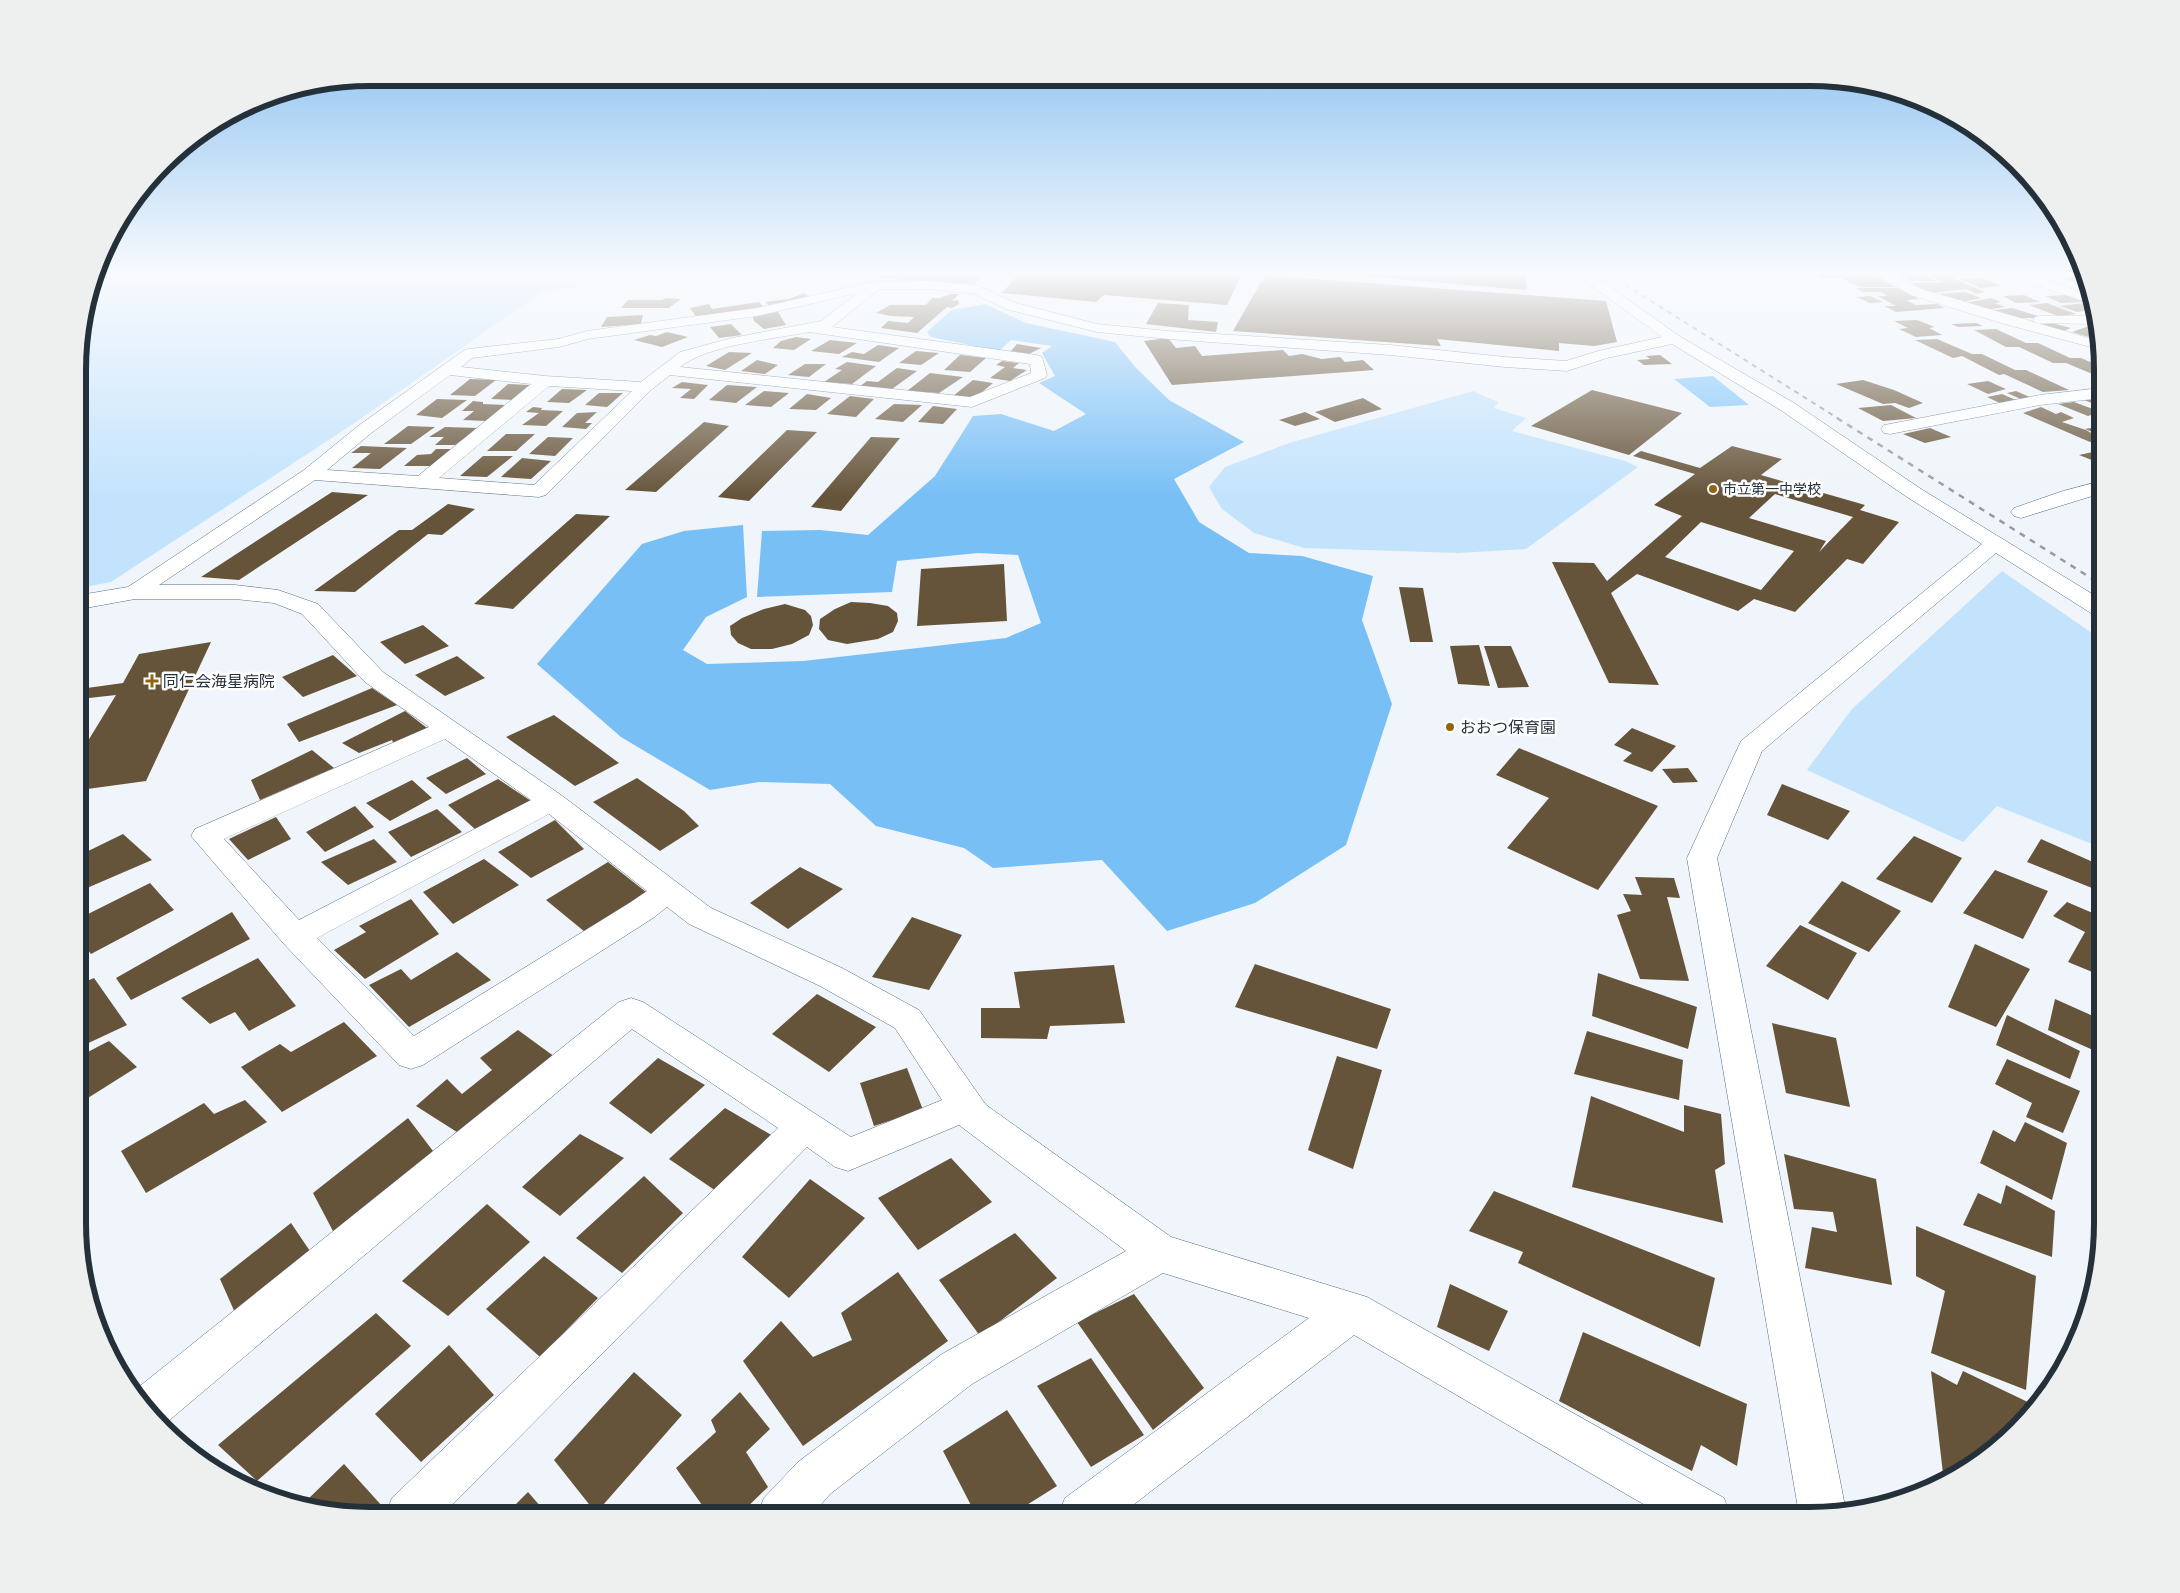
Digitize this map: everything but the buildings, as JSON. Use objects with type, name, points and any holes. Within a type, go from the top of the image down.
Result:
[{"type":"street","points":[[135,592],[310,474],[364,430],[468,354],[515,348]]},
{"type":"street","points":[[310,474],[538,491],[645,387],[684,355],[709,348]]},
{"type":"street","points":[[666,370],[972,402],[1039,375],[1037,360],[953,348]]},
{"type":"street","points":[[1365,348],[1567,366],[1603,354],[1630,348]]},
{"type":"street","points":[[1690,348],[1788,407],[1914,493],[2094,605]]},
{"type":"street","points":[[448,370],[545,381],[645,387]]},
{"type":"street","points":[[423,482],[545,381]]},
{"type":"street","points":[[1890,429],[2040,400],[2094,393]]},
{"type":"street","points":[[2021,512],[2094,489]]},
{"type":"street","points":[[1822,1506],[1702,858],[1750,747],[1994,544]]},
{"type":"street","points":[[86,601],[135,592],[235,592],[278,597],[310,609],[374,677],[551,801],[700,916],[831,977],[907,1019],[973,1116],[1160,1253],[1352,1311],[1691,1507]]},
{"type":"street","points":[[448,728],[205,836],[295,936],[411,1055],[642,910],[667,891]]},
{"type":"street","points":[[295,936],[551,801]]},
{"type":"street","points":[[153,1405],[631,1011],[848,1155],[966,1106]]},
{"type":"street","points":[[417,1507],[804,1126]]},
{"type":"street","points":[[788,1507],[814,1478],[957,1369],[1160,1253]]},
{"type":"street","points":[[1098,1507],[1352,1311]]},
{"type":"shaded area","points":[[87,348],[461,348],[350,426],[111,582],[86,587]]},
{"type":"shaded area","points":[[986,348],[1002,348],[999,351]]},
{"type":"shaded area","points":[[1049,348],[1120,348],[1135,367],[1169,400],[1244,442],[1174,479],[1199,522],[1249,553],[1302,556],[1373,576],[1362,620],[1392,704],[1346,845],[1255,903],[1167,931],[1102,860],[993,868],[964,848],[876,826],[830,784],[759,782],[710,790],[621,737],[537,664],[642,544],[684,531],[743,525],[747,597],[706,617],[683,650],[707,664],[803,661],[1006,638],[1041,623],[1018,555],[978,553],[897,561],[892,592],[757,597],[762,531],[820,530],[868,535],[935,476],[973,416],[1001,414],[1054,431],[1086,414],[1039,383],[1055,376],[1042,353]]},
{"type":"shaded area","points":[[1713,376],[1749,405],[1710,407],[1674,379]]},
{"type":"shaded area","points":[[1473,391],[1498,402],[1494,408],[1526,418],[1512,431],[1625,461],[1638,467],[1526,549],[1458,553],[1304,548],[1254,533],[1222,509],[1209,487],[1225,467],[1289,443]]},
{"type":"shaded area","points":[[2002,571],[2094,634],[2094,845],[1997,806],[1963,842],[1807,770],[1852,709]]},
{"type":"railway","points":[[1726,348],[1839,419]]},
{"type":"railway","points":[[1837,418],[2094,580]]},
{"type":"place","name":"市立第一中学校","points":[[1713,489]]},
{"type":"place","name":"同仁会海星病院","points":[[152,681]]},
{"type":"place","name":"おおつ保育園","points":[[1450,727]]}]
